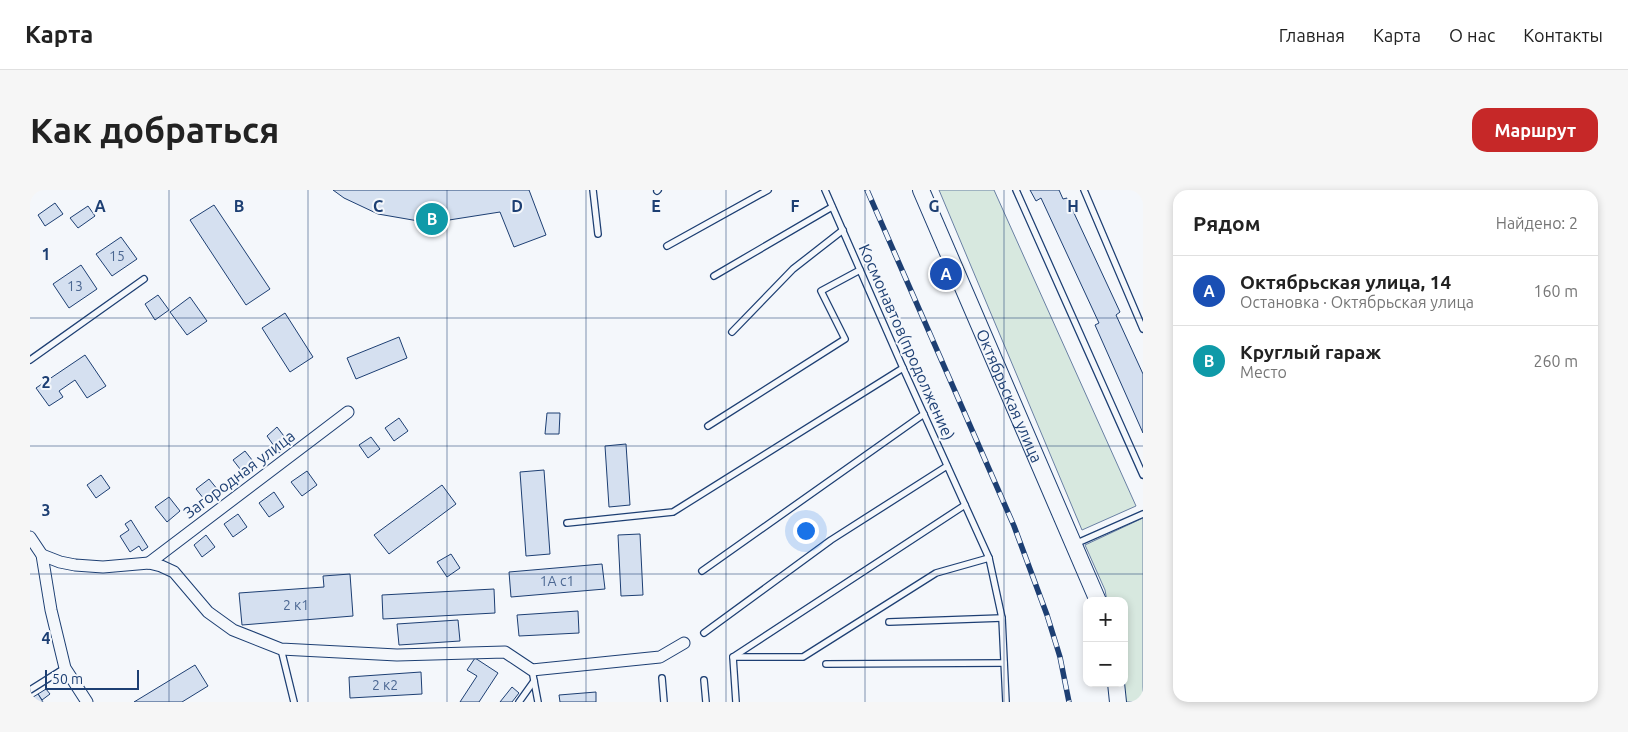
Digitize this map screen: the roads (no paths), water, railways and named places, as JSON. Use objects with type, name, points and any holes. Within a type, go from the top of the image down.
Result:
[{"type":"main road","name":"Октябрьская улица","points":[[921,190],[1096,597]]},
{"type":"main road","points":[[1116,687],[1118,702]]},
{"type":"street","name":"Загородная улица","points":[[149,563],[348,412]]},
{"type":"street","points":[[30,537],[42,555],[51,610],[65,668],[87,702]]},
{"type":"street","points":[[42,555],[60,562],[82,566],[103,567],[149,563],[161,566],[174,572],[208,612],[233,630],[281,649],[397,655],[505,652],[533,676],[660,657],[684,643]]},
{"type":"lane","points":[[593,190],[598,234]]},
{"type":"lane","points":[[667,246],[768,190]]},
{"type":"lane","name":"Космонавтов(продолжение)","points":[[825,190],[989,558],[1002,618],[1006,702]]},
{"type":"lane","points":[[1016,190],[1143,475]]},
{"type":"lane","points":[[1084,190],[1143,329]]},
{"type":"lane","points":[[714,276],[832,206]]},
{"type":"lane","points":[[732,332],[793,268],[843,230]]},
{"type":"lane","points":[[708,426],[845,339],[821,291],[860,270]]},
{"type":"lane","points":[[30,360],[144,279]]},
{"type":"lane","points":[[567,523],[673,512],[903,368]]},
{"type":"lane","points":[[702,571],[924,414]]},
{"type":"lane","points":[[704,633],[831,540],[947,466]]},
{"type":"lane","points":[[733,657],[965,505]]},
{"type":"lane","points":[[1075,544],[1143,514]]},
{"type":"lane","points":[[733,657],[803,657],[936,573],[989,558]]},
{"type":"lane","points":[[889,622],[1002,618]]},
{"type":"lane","points":[[281,649],[294,702]]},
{"type":"lane","points":[[733,657],[736,702]]},
{"type":"lane","points":[[826,664],[1004,662]]},
{"type":"lane","points":[[30,690],[65,668]]},
{"type":"lane","points":[[519,702],[533,676]]},
{"type":"lane","points":[[533,676],[538,702]]},
{"type":"lane","points":[[662,678],[664,702]]},
{"type":"lane","points":[[704,680],[706,702]]},
{"type":"railway","points":[[867,190],[1014,526],[1047,615],[1060,657],[1069,702]]},
{"type":"place","name":"Круглый гараж","points":[[432,219]]},
{"type":"place","name":"Октябрьская улица, 14","points":[[946,274]]}]
